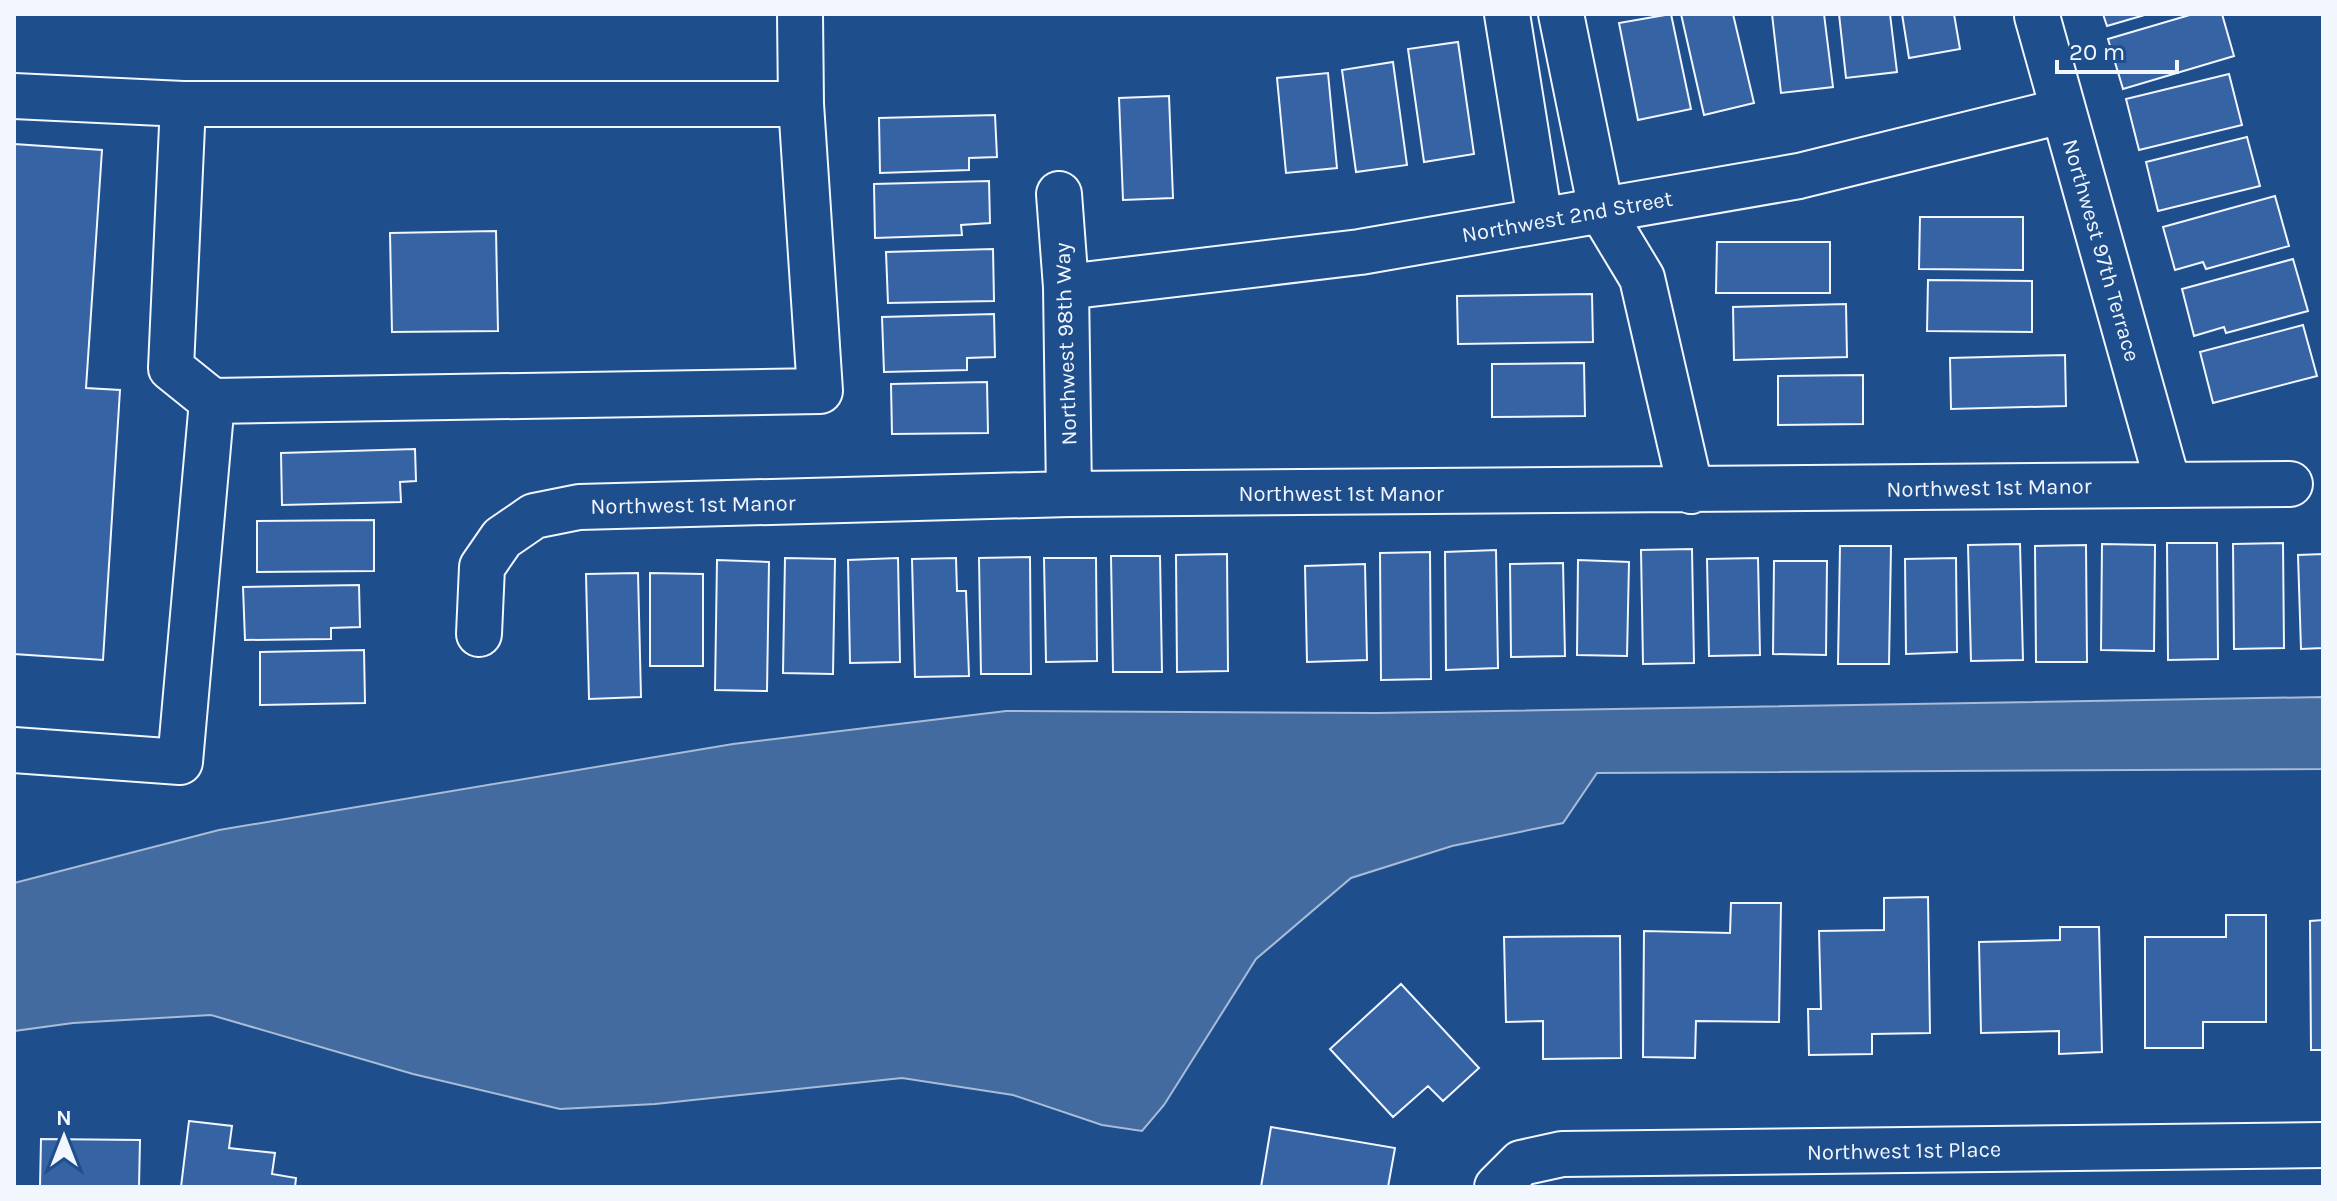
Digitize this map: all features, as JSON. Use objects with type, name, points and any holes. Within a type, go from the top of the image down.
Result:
[{"type":"street","points":[[183,104],[171,368],[212,401],[820,391],[801,104],[800,14]]},
{"type":"street","points":[[1507,14],[1540,220]]},
{"type":"street","points":[[1561,14],[1601,210],[1642,278],[1691,491]]},
{"type":"street","name":"Northwest 97th Terrace","points":[[2037,16],[2168,484]]},
{"type":"street","points":[[14,96],[183,104],[801,104]]},
{"type":"street","name":"Northwest 2nd Street","points":[[1066,287],[1360,252],[1799,176],[2062,111]]},
{"type":"street","name":"Northwest 98th Way","points":[[1059,194],[1066,287],[1069,494]]},
{"type":"street","points":[[14,750],[180,762],[212,401]]},
{"type":"street","name":"Northwest 1st Manor","points":[[479,634],[482,567],[502,538],[534,516],[579,507],[1069,494],[2290,484]]},
{"type":"street","name":"Northwest 1st Place","points":[[1497,1187],[1521,1163],[1562,1154],[2323,1145]]},
{"type":"water","points":[[2323,697],[2323,769],[1597,773],[1563,823],[1452,846],[1351,878],[1256,959],[1164,1105],[1142,1131],[1102,1125],[1013,1095],[902,1078],[655,1104],[560,1109],[413,1074],[211,1015],[73,1023],[14,1031],[14,883],[219,830],[733,744],[1006,711],[1377,713]]},
{"type":"building","points":[[1671,14],[1691,109],[1638,120],[1619,23]]},
{"type":"building","points":[[1681,14],[1733,14],[1754,103],[1704,115]]},
{"type":"building","points":[[1772,14],[1824,14],[1833,87],[1781,93]]},
{"type":"building","points":[[1839,14],[1890,14],[1897,72],[1846,78]]},
{"type":"building","points":[[1902,14],[1954,14],[1960,49],[1909,58]]},
{"type":"building","points":[[2103,14],[2148,14],[2107,26]]},
{"type":"building","points":[[2193,14],[2222,14],[2234,56],[2123,89],[2108,39]]},
{"type":"building","points":[[1458,42],[1474,154],[1424,162],[1408,49]]},
{"type":"building","points":[[1393,62],[1407,165],[1356,172],[1342,70]]},
{"type":"building","points":[[1328,73],[1337,168],[1286,173],[1277,78]]},
{"type":"building","points":[[2229,74],[2242,125],[2139,150],[2126,99]]},
{"type":"building","points":[[1169,96],[1173,198],[1123,200],[1119,98]]},
{"type":"building","points":[[995,115],[997,157],[969,158],[969,170],[880,173],[879,118]]},
{"type":"building","points":[[2247,137],[2260,186],[2158,211],[2146,162]]},
{"type":"building","points":[[14,144],[102,150],[86,388],[120,390],[103,660],[14,654]]},
{"type":"building","points":[[989,181],[990,223],[961,225],[962,235],[875,238],[874,184]]},
{"type":"building","points":[[2275,196],[2289,246],[2206,269],[2203,262],[2175,270],[2163,227]]},
{"type":"building","points":[[1920,217],[2023,217],[2023,270],[1919,269]]},
{"type":"building","points":[[496,231],[498,331],[392,332],[390,233]]},
{"type":"building","points":[[1717,242],[1830,242],[1830,293],[1716,293]]},
{"type":"building","points":[[993,249],[994,301],[888,303],[886,252]]},
{"type":"building","points":[[2293,259],[2308,311],[2226,333],[2224,327],[2194,336],[2182,289]]},
{"type":"building","points":[[1928,280],[2032,281],[2032,332],[1927,331]]},
{"type":"building","points":[[1592,294],[1593,342],[1458,344],[1457,296]]},
{"type":"building","points":[[1846,304],[1847,357],[1734,360],[1733,307]]},
{"type":"building","points":[[994,314],[995,357],[967,358],[967,370],[884,372],[882,317]]},
{"type":"building","points":[[2303,325],[2317,376],[2213,403],[2200,352]]},
{"type":"building","points":[[2065,355],[2066,406],[1951,409],[1950,358]]},
{"type":"building","points":[[1584,363],[1585,416],[1492,417],[1492,364]]},
{"type":"building","points":[[1863,375],[1863,424],[1778,425],[1778,376]]},
{"type":"building","points":[[987,382],[988,433],[892,434],[891,384]]},
{"type":"building","points":[[415,449],[416,481],[400,482],[401,502],[282,505],[281,453]]},
{"type":"building","points":[[374,520],[374,571],[257,572],[257,521]]},
{"type":"building","points":[[2167,543],[2217,543],[2218,659],[2168,660]]},
{"type":"building","points":[[2283,543],[2284,648],[2234,649],[2233,544]]},
{"type":"building","points":[[2020,544],[2023,660],[1971,661],[1968,545]]},
{"type":"building","points":[[2102,544],[2155,545],[2154,651],[2101,650]]},
{"type":"building","points":[[2086,545],[2087,662],[2036,662],[2035,546]]},
{"type":"building","points":[[1840,546],[1891,546],[1889,664],[1838,664]]},
{"type":"building","points":[[1692,549],[1694,663],[1643,664],[1641,550]]},
{"type":"building","points":[[1496,550],[1498,668],[1446,670],[1445,552]]},
{"type":"building","points":[[1430,552],[1431,679],[1381,680],[1380,553]]},
{"type":"building","points":[[1227,554],[1228,671],[1177,672],[1176,555]]},
{"type":"building","points":[[2323,554],[2323,648],[2301,649],[2298,555]]},
{"type":"building","points":[[1111,556],[1160,556],[1162,672],[1113,672]]},
{"type":"building","points":[[1030,557],[1031,674],[981,674],[979,558]]},
{"type":"building","points":[[785,558],[835,559],[833,674],[783,673]]},
{"type":"building","points":[[898,558],[900,662],[850,663],[848,560]]},
{"type":"building","points":[[956,558],[957,591],[966,591],[969,676],[915,677],[912,559]]},
{"type":"building","points":[[1044,558],[1096,558],[1097,661],[1046,662]]},
{"type":"building","points":[[1758,558],[1760,655],[1709,656],[1707,559]]},
{"type":"building","points":[[1956,558],[1957,652],[1906,654],[1905,559]]},
{"type":"building","points":[[717,560],[769,562],[767,691],[715,690]]},
{"type":"building","points":[[1578,560],[1629,562],[1627,656],[1577,655]]},
{"type":"building","points":[[1774,561],[1827,561],[1826,655],[1773,654]]},
{"type":"building","points":[[1563,563],[1565,656],[1511,657],[1510,564]]},
{"type":"building","points":[[1365,564],[1367,660],[1307,662],[1305,566]]},
{"type":"building","points":[[638,573],[641,697],[589,699],[586,574]]},
{"type":"building","points":[[650,573],[703,574],[703,666],[650,666]]},
{"type":"building","points":[[359,585],[360,627],[331,628],[331,639],[245,640],[243,587]]},
{"type":"building","points":[[364,650],[365,703],[260,705],[260,652]]},
{"type":"building","points":[[1928,897],[1930,1033],[1872,1034],[1872,1054],[1809,1055],[1808,1009],[1821,1009],[1819,931],[1884,930],[1884,898]]},
{"type":"building","points":[[1731,903],[1781,903],[1779,1022],[1696,1021],[1695,1058],[1643,1057],[1644,931],[1730,933]]},
{"type":"building","points":[[2226,915],[2266,915],[2266,1022],[2203,1022],[2203,1048],[2145,1048],[2145,937],[2226,937]]},
{"type":"building","points":[[2323,920],[2323,1050],[2311,1050],[2310,921]]},
{"type":"building","points":[[2060,927],[2099,927],[2102,1052],[2059,1054],[2059,1031],[1981,1033],[1979,942],[2060,940]]},
{"type":"building","points":[[1620,936],[1621,1058],[1543,1059],[1543,1021],[1506,1022],[1504,937]]},
{"type":"building","points":[[1401,984],[1479,1068],[1443,1101],[1428,1086],[1393,1117],[1330,1049]]},
{"type":"building","points":[[189,1121],[232,1126],[229,1148],[275,1153],[272,1174],[296,1178],[295,1187],[181,1187]]},
{"type":"building","points":[[1271,1127],[1395,1148],[1388,1187],[1261,1187]]},
{"type":"building","points":[[41,1139],[140,1140],[139,1187],[40,1187]]}]
